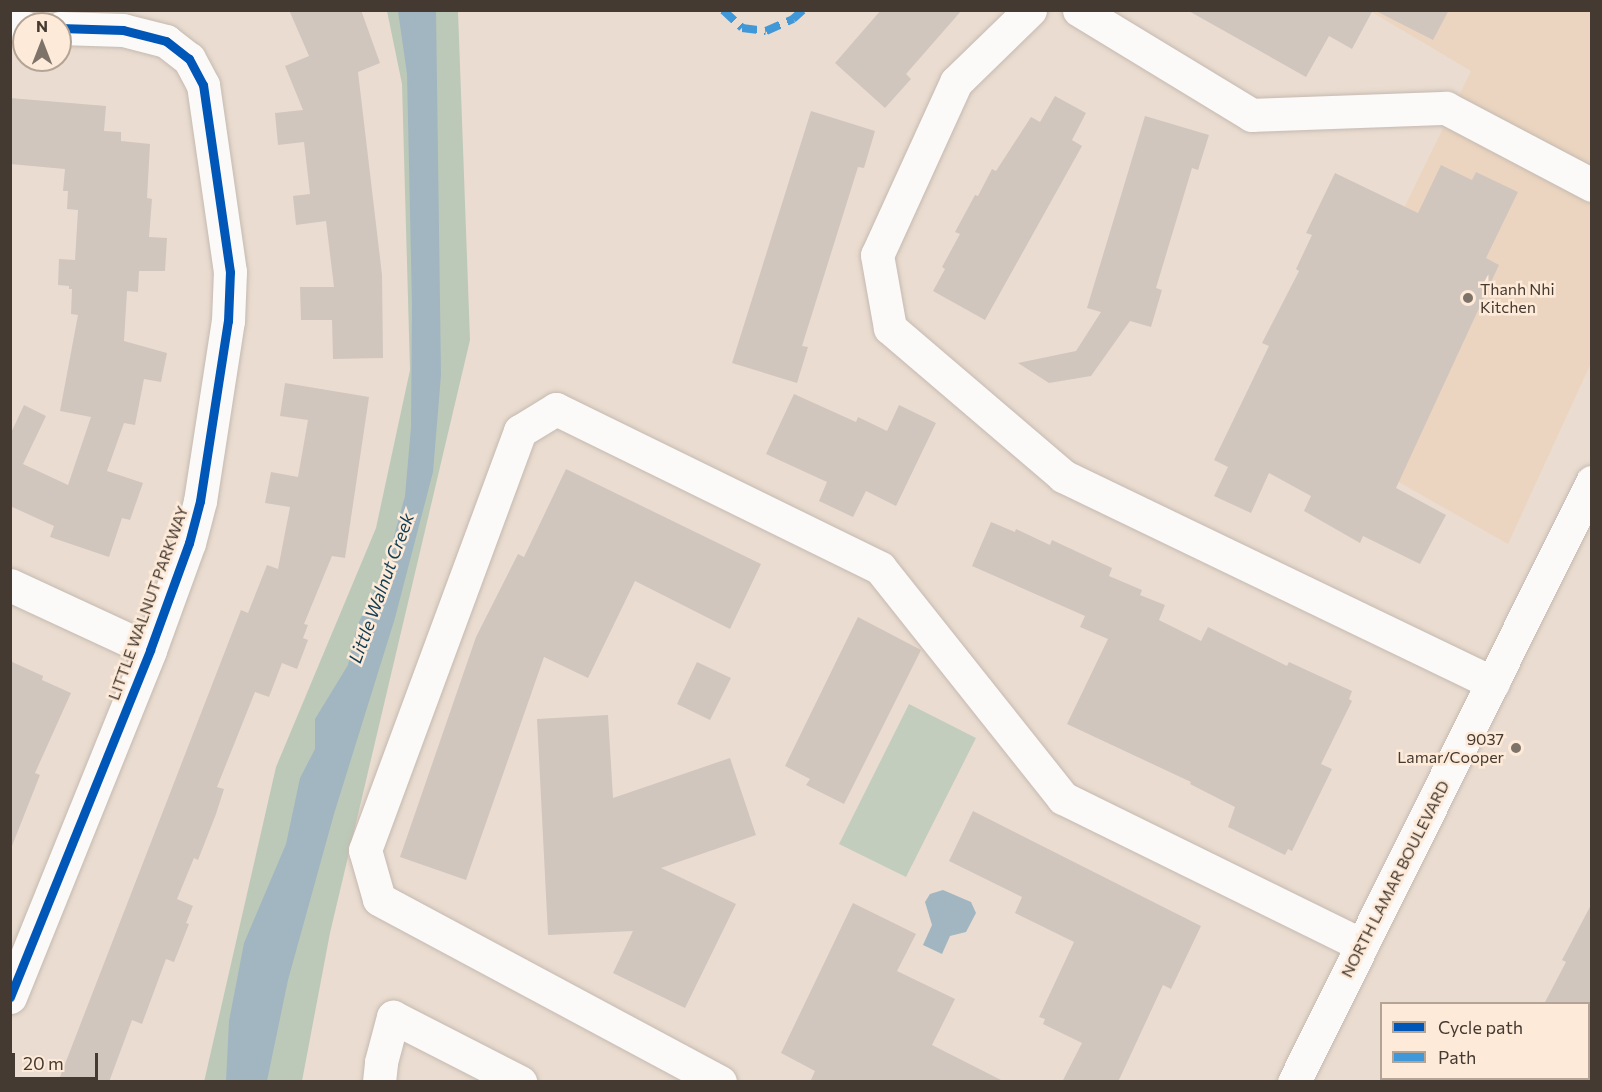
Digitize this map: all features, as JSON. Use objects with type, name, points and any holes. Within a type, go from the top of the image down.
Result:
[{"type":"street","points":[[1030,10],[956,82],[877,255],[890,328],[1063,476],[1493,683]]},
{"type":"street","points":[[1079,10],[1252,115],[1446,108],[1592,185]]},
{"type":"street","name":"LITTLE WALNUT PARKWAY","points":[[10,997],[150,650],[189,543],[200,501],[228,321],[230,272],[203,85],[189,60],[165,41],[134,33],[72,29]]},
{"type":"street","points":[[720,1082],[379,899],[365,850],[520,431],[556,409],[880,568],[1063,798],[1362,945]]},
{"type":"street","name":"NORTH LAMAR BOULEVARD","points":[[1294,1082],[1592,483]]},
{"type":"street","points":[[10,585],[150,650]]},
{"type":"street","points":[[379,1082],[381,1062],[393,1017],[520,1082]]},
{"type":"shaded area","points":[[1370,11],[1591,11],[1591,363],[1508,544],[1298,425],[1471,71]]},
{"type":"green space","points":[[387,11],[458,11],[470,340],[330,933],[302,1081],[204,1082],[276,767],[376,528],[410,370],[402,84]]},
{"type":"green space","points":[[909,704],[976,738],[906,877],[839,844]]},
{"type":"water","name":"Little Walnut Creek","points":[[398,11],[436,11],[441,375],[433,472],[395,618],[334,814],[288,980],[267,1081],[226,1081],[229,1021],[244,943],[286,844],[300,778],[315,749],[315,719],[348,665],[357,626],[385,569],[405,496],[411,427],[412,305],[407,74]]},
{"type":"water","points":[[943,890],[971,902],[976,913],[966,932],[950,936],[942,954],[923,945],[932,925],[925,902],[930,894]]},
{"type":"building","points":[[289,10],[361,10],[380,63],[358,72],[382,275],[383,358],[333,359],[332,320],[301,320],[300,287],[334,287],[326,221],[296,225],[293,196],[310,194],[304,142],[278,145],[275,113],[303,110],[285,66],[309,56]]},
{"type":"building","points":[[881,10],[962,10],[906,74],[911,79],[885,108],[835,63]]},
{"type":"building","points":[[1187,10],[1373,10],[1352,49],[1329,36],[1306,77]]},
{"type":"building","points":[[1374,10],[1449,10],[1433,40]]},
{"type":"building","points":[[1055,96],[1086,113],[1072,140],[1082,146],[985,320],[933,291],[945,269],[942,267],[960,234],[955,232],[975,195],[978,196],[992,169],[996,171],[1031,117],[1040,122]]},
{"type":"building","points":[[10,98],[106,106],[104,131],[121,132],[121,141],[150,144],[147,198],[152,199],[149,237],[167,238],[165,271],[139,271],[138,292],[127,291],[124,341],[167,353],[161,382],[144,379],[135,425],[124,423],[107,471],[143,483],[130,520],[122,518],[109,557],[50,537],[54,526],[10,506],[10,435],[24,405],[46,416],[23,464],[68,485],[91,417],[60,411],[78,315],[71,314],[72,289],[69,289],[69,286],[58,285],[59,259],[75,260],[78,210],[67,209],[68,191],[63,191],[65,169],[10,164]]},
{"type":"building","points":[[811,111],[875,131],[864,168],[858,167],[802,346],[808,347],[797,383],[732,363]]},
{"type":"building","points":[[1145,116],[1209,135],[1198,170],[1192,168],[1156,288],[1162,290],[1151,327],[1130,321],[1091,376],[1049,383],[1018,363],[1076,351],[1101,312],[1087,308]]},
{"type":"building","points":[[1441,165],[1472,180],[1476,172],[1518,192],[1486,258],[1499,265],[1396,488],[1446,515],[1420,564],[1363,536],[1360,543],[1304,511],[1311,496],[1269,473],[1251,513],[1214,496],[1228,467],[1214,460],[1269,346],[1262,343],[1299,271],[1296,269],[1312,235],[1306,233],[1335,173],[1418,213]]},
{"type":"building","points":[[285,383],[369,397],[345,558],[332,556],[304,624],[308,625],[303,638],[308,640],[297,669],[282,663],[269,697],[255,692],[217,787],[224,789],[216,814],[198,860],[194,858],[177,899],[193,906],[186,923],[189,924],[174,962],[166,959],[142,1024],[132,1020],[109,1082],[58,1082],[241,610],[248,613],[267,565],[278,569],[290,507],[265,503],[271,472],[298,477],[308,420],[280,416]]},
{"type":"building","points":[[794,394],[856,422],[858,417],[887,431],[899,405],[936,423],[896,506],[866,491],[853,517],[819,501],[827,482],[766,454]]},
{"type":"building","points":[[566,469],[761,564],[730,629],[635,581],[588,678],[544,657],[466,880],[400,857],[476,637],[518,554],[524,557]]},
{"type":"building","points":[[991,522],[1015,532],[1016,529],[1050,545],[1052,540],[1112,568],[1109,576],[1142,590],[1140,595],[1165,605],[1159,620],[1201,641],[1208,627],[1287,666],[1289,662],[1352,691],[1349,699],[1352,701],[1321,764],[1332,769],[1292,851],[1288,849],[1285,855],[1228,827],[1235,807],[1190,784],[1191,782],[1067,724],[1108,639],[1080,627],[1085,616],[972,566]]},
{"type":"building","points":[[858,617],[921,650],[844,804],[806,785],[810,779],[785,766]]},
{"type":"building","points":[[10,661],[43,676],[42,680],[71,693],[35,773],[40,775],[12,846]]},
{"type":"building","points":[[697,662],[731,678],[710,720],[677,704]]},
{"type":"building","points":[[608,715],[613,798],[730,758],[756,835],[661,868],[736,904],[685,1008],[613,973],[633,931],[548,935],[537,719]]},
{"type":"building","points":[[973,811],[1201,926],[1171,989],[1163,985],[1118,1082],[1062,1082],[1082,1043],[1043,1024],[1045,1019],[1039,1017],[1074,942],[1015,913],[1022,897],[949,861]]},
{"type":"building","points":[[853,903],[916,934],[897,971],[955,999],[932,1045],[1005,1082],[810,1082],[815,1071],[781,1053]]},
{"type":"building","points":[[1592,903],[1592,1004],[1590,1002],[1545,1002],[1566,962],[1562,960]]},
{"type":"marked path","points":[[723,10],[742,28],[766,31],[793,19],[803,10]]},
{"type":"cycle path","points":[[10,997],[150,650],[189,543],[200,501],[228,321],[230,272],[203,85],[189,59],[166,41],[123,30],[72,28]]},
{"type":"place","name":"Thanh Nhi Kitchen","points":[[1468,298]]},
{"type":"place","name":"9037 Lamar/Cooper","points":[[1516,748]]}]
